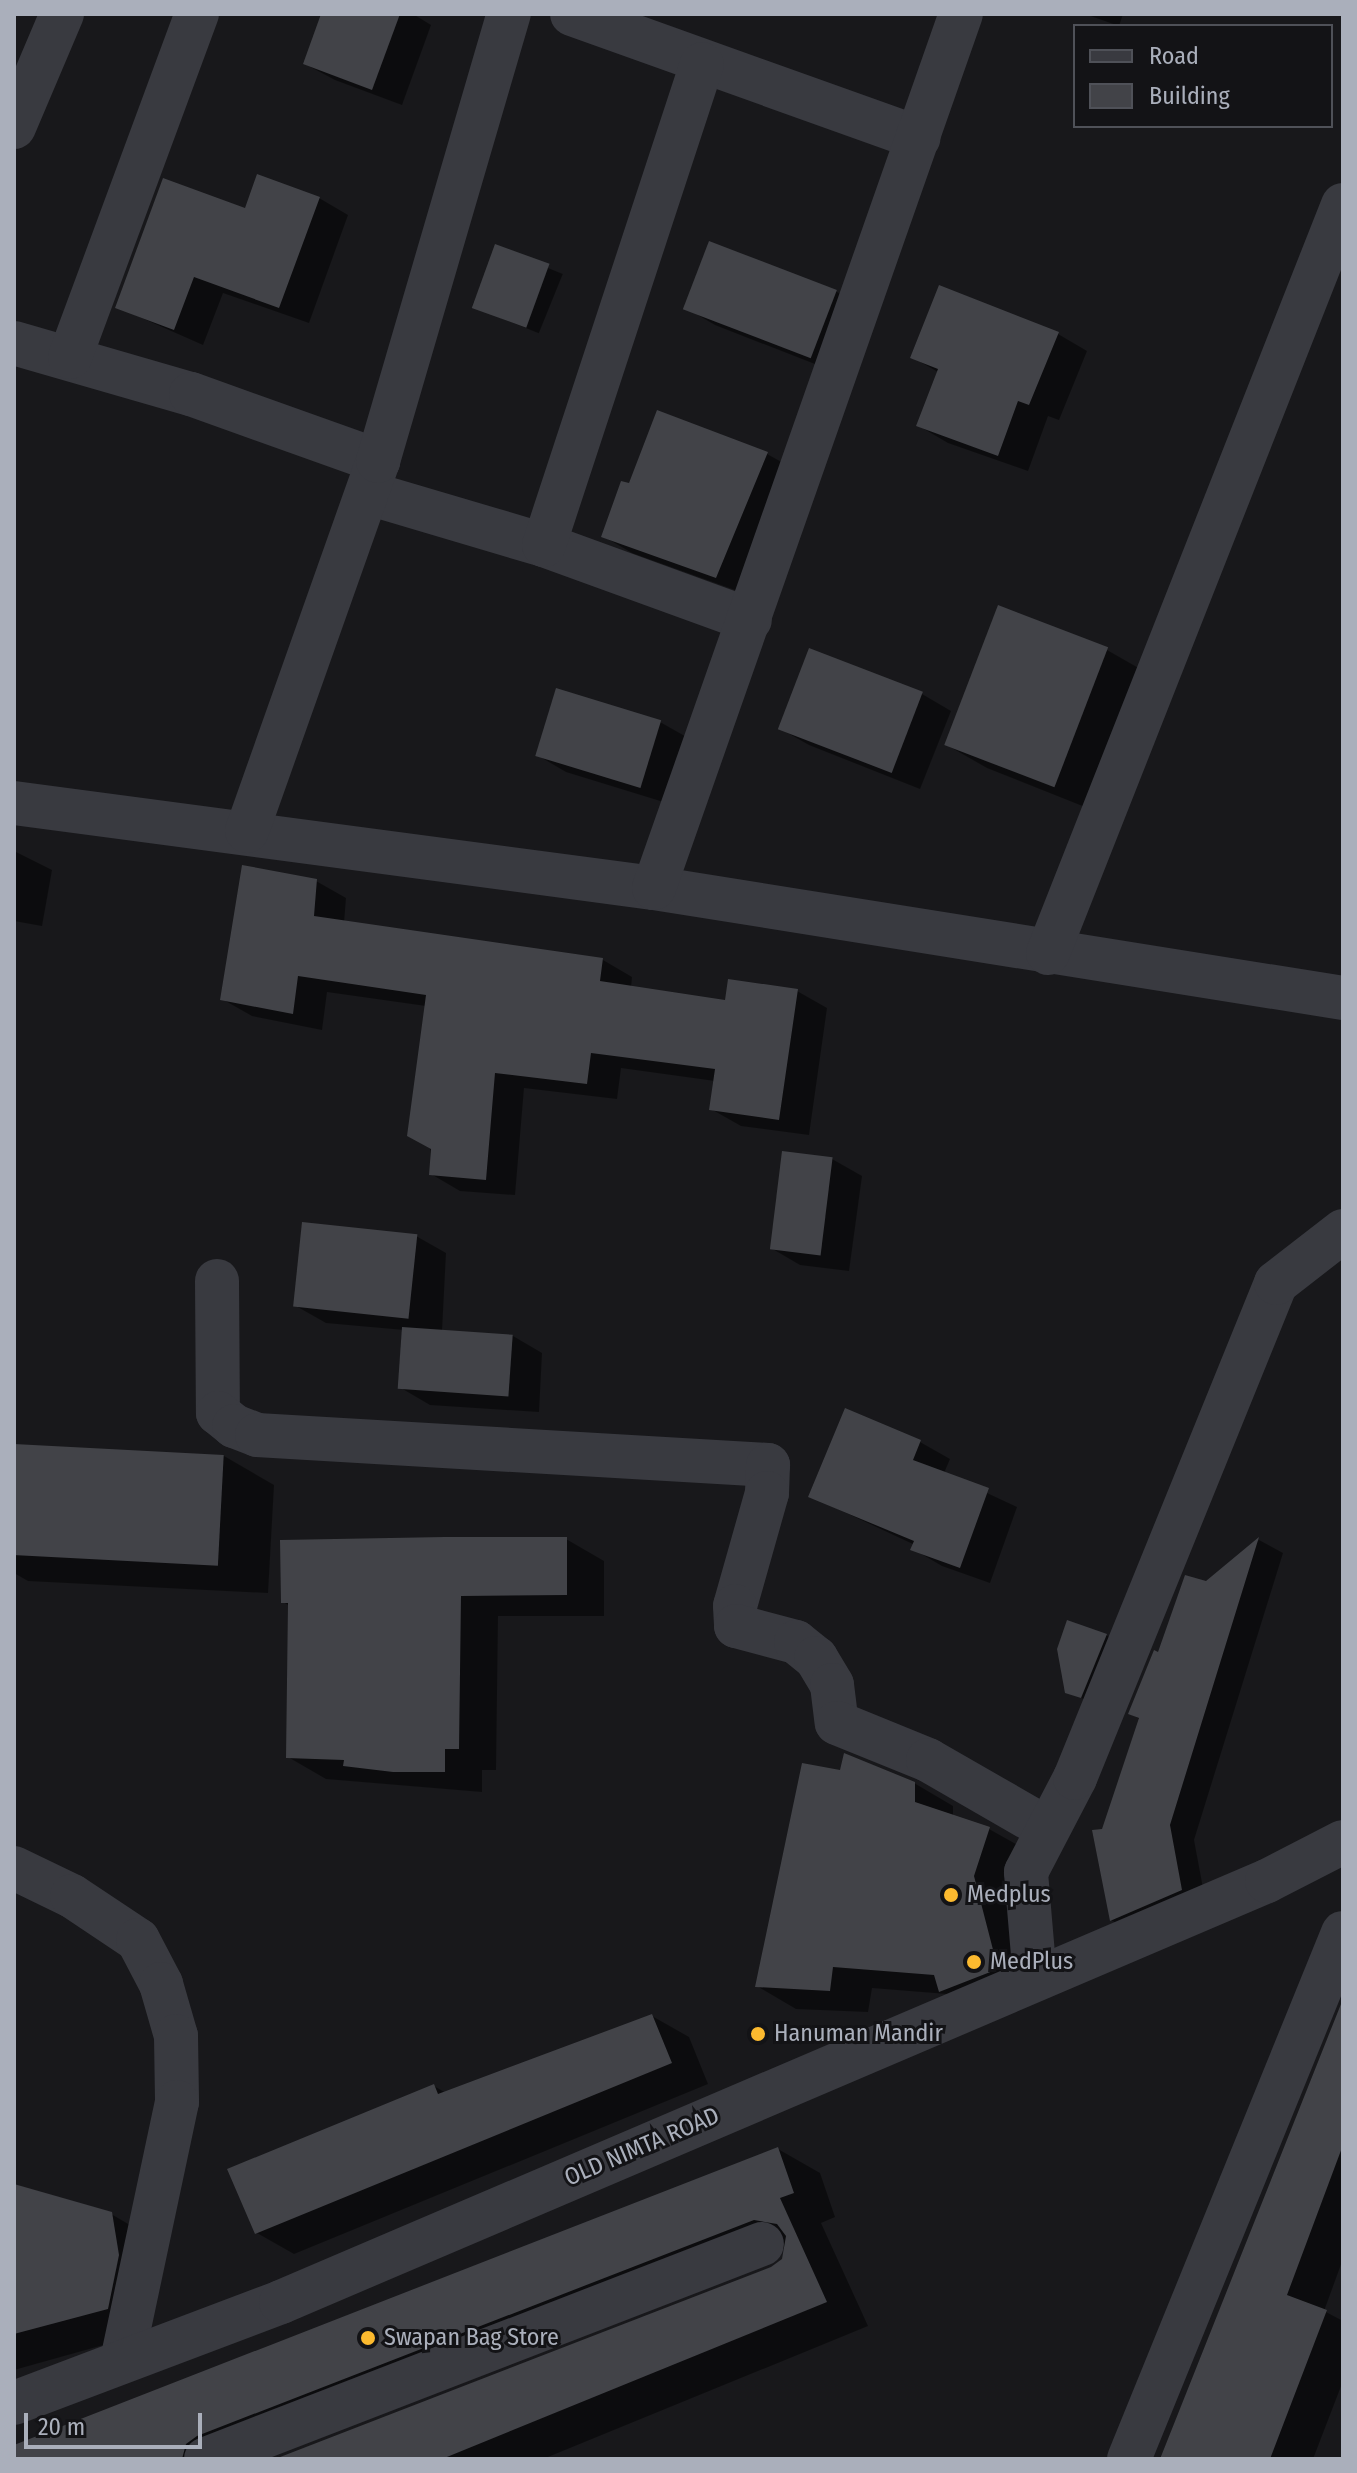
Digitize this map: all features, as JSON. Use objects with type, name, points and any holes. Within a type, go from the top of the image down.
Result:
[{"type":"street","points":[[14,127],[62,14]]},
{"type":"street","points":[[70,357],[197,14]]},
{"type":"street","points":[[247,831],[373,477],[509,14]]},
{"type":"street","points":[[572,14],[702,64],[919,138]]},
{"type":"street","points":[[654,888],[961,14]]},
{"type":"street","points":[[544,545],[702,64]]},
{"type":"street","points":[[1048,953],[1343,205]]},
{"type":"street","points":[[14,343],[70,357],[544,545],[750,620]]},
{"type":"street","points":[[14,803],[247,831],[654,888],[1343,998]]},
{"type":"street","points":[[1035,1978],[1026,1872],[1075,1778],[1276,1283],[1343,1231]]},
{"type":"street","points":[[217,1281],[218,1413],[234,1426],[257,1435],[768,1465],[767,1493],[735,1606],[736,1626],[796,1642],[816,1658],[832,1685],[837,1723],[928,1760],[1048,1829]]},
{"type":"street","name":"OLD NIMTA ROAD","points":[[14,2403],[281,2302],[1267,1881],[1343,1842]]},
{"type":"street","points":[[14,1868],[85,1904],[138,1940],[161,1984],[176,2036],[177,2102],[122,2361]]},
{"type":"street","points":[[1129,2459],[1343,1933]]},
{"type":"street","points":[[206,2459],[762,2244]]},
{"type":"building","points":[[321,14],[400,14],[372,90],[303,64]]},
{"type":"building","points":[[257,174],[320,197],[279,308],[194,277],[174,330],[115,308],[163,178],[245,208]]},
{"type":"building","points":[[709,241],[837,290],[811,358],[683,309]]},
{"type":"building","points":[[495,244],[550,264],[526,328],[472,308]]},
{"type":"building","points":[[939,285],[1059,332],[1029,405],[1018,401],[998,456],[916,426],[938,369],[910,358]]},
{"type":"building","points":[[657,410],[768,452],[716,578],[601,537],[621,481],[629,483]]},
{"type":"building","points":[[998,605],[1108,647],[1054,787],[944,745]]},
{"type":"building","points":[[809,648],[923,692],[892,773],[778,729]]},
{"type":"building","points":[[556,688],[661,720],[640,788],[535,756]]},
{"type":"building","points":[[242,865],[317,879],[314,916],[603,958],[600,981],[725,1000],[728,979],[798,989],[779,1120],[709,1110],[715,1069],[591,1053],[587,1084],[495,1073],[486,1180],[429,1175],[431,1149],[407,1136],[426,995],[298,976],[293,1014],[220,1000]]},
{"type":"building","points":[[782,1151],[833,1157],[821,1255],[770,1249]]},
{"type":"building","points":[[302,1222],[417,1234],[408,1319],[293,1307]]},
{"type":"building","points":[[402,1327],[513,1335],[508,1397],[398,1389]]},
{"type":"building","points":[[845,1408],[921,1440],[913,1460],[989,1488],[960,1568],[910,1550],[914,1541],[808,1497]]},
{"type":"building","points":[[14,1444],[224,1455],[218,1566],[14,1555]]},
{"type":"building","points":[[567,1537],[567,1595],[461,1596],[459,1749],[445,1749],[445,1772],[393,1772],[343,1766],[344,1760],[286,1758],[288,1603],[281,1603],[280,1540]]},
{"type":"building","points":[[1259,1537],[1170,1825],[1182,1890],[1110,1921],[1092,1830],[1102,1829],[1139,1718],[1128,1714],[1154,1650],[1158,1652],[1185,1575],[1206,1581]]},
{"type":"building","points":[[1067,1620],[1107,1634],[1081,1698],[1065,1693],[1057,1649]]},
{"type":"building","points":[[844,1753],[915,1782],[915,1802],[990,1827],[974,1876],[998,1969],[939,1992],[934,1975],[833,1967],[830,1991],[755,1987],[802,1763],[840,1770]]},
{"type":"building","points":[[1343,1999],[1343,2145],[1287,2295],[1327,2310],[1270,2459],[1160,2459]]},
{"type":"building","points":[[652,2014],[672,2063],[255,2234],[227,2169],[434,2084],[438,2094]]},
{"type":"building","points":[[778,2147],[794,2193],[780,2198],[827,2302],[442,2459],[275,2459],[771,2267],[782,2259],[786,2236],[777,2224],[754,2220],[197,2436],[186,2444],[182,2459],[14,2459],[14,2445]]},
{"type":"building","points":[[14,2184],[112,2212],[119,2255],[108,2309],[14,2334]]},
{"type":"place","name":"Medplus","points":[[951,1895]]},
{"type":"place","name":"MedPlus","points":[[974,1962]]},
{"type":"place","name":"Hanuman Mandir","points":[[758,2034]]},
{"type":"place","name":"Swapan Bag Store","points":[[368,2338]]}]
